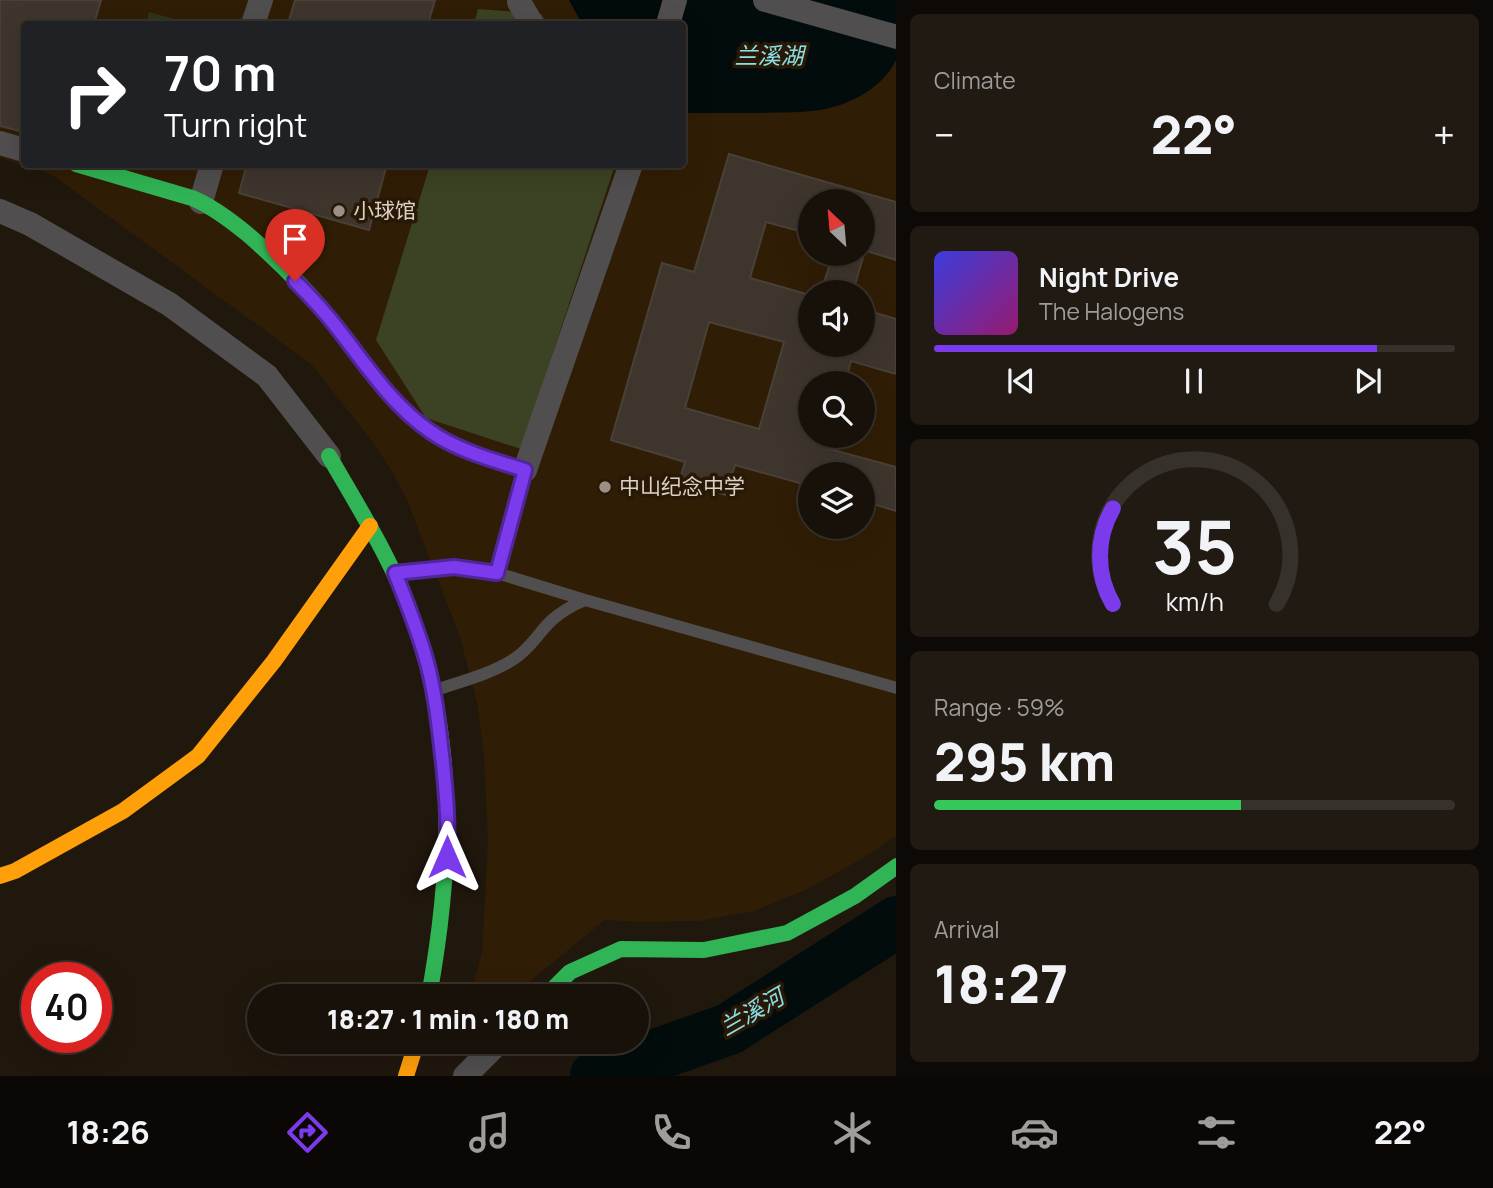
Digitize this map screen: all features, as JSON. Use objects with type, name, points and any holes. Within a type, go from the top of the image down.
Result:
[{"type":"street","points":[[254,21],[261,0]]},
{"type":"street","points":[[669,21],[675,0]]},
{"type":"street","points":[[765,0],[896,37]]},
{"type":"street","points":[[519,2],[530,21]]},
{"type":"street","points":[[0,143],[21,149]]},
{"type":"street","points":[[89,168],[201,202],[256,243],[280,265],[336,326],[389,395],[410,416],[457,447],[525,470],[630,168]]},
{"type":"street","points":[[201,202],[211,168]]},
{"type":"street","points":[[0,211],[30,224],[169,304],[267,376],[329,456],[370,526],[395,573],[411,612],[424,651],[440,734],[448,837],[444,910],[439,954],[432,984]]},
{"type":"street","points":[[0,876],[15,871],[123,811],[198,756],[274,661],[370,526]]},
{"type":"street","points":[[558,984],[570,972],[621,949],[704,950],[787,933],[855,896],[896,866]]},
{"type":"street","points":[[406,1076],[413,1054]]},
{"type":"street","points":[[465,1076],[487,1054]]},
{"type":"lane","points":[[497,573],[525,470]]},
{"type":"lane","points":[[395,573],[454,567],[497,573],[896,688]]},
{"type":"lane","points":[[433,691],[514,659],[531,646],[551,621],[568,608],[585,600]]},
{"type":"shaded area","name":"中山纪念中学","points":[[0,0],[896,0],[896,836],[808,889],[754,911],[699,921],[605,920],[526,984],[473,984],[482,952],[488,840],[484,756],[477,702],[460,637],[407,500],[391,470],[372,441],[312,365],[51,174],[32,168],[686,168],[686,21],[21,21],[21,165],[0,158]]},
{"type":"green space","points":[[478,9],[541,14],[545,21],[475,21]]},
{"type":"green space","points":[[149,12],[181,21],[147,21]]},
{"type":"green space","points":[[429,168],[614,168],[521,449],[426,418],[376,340]]},
{"type":"water","name":"兰溪湖","points":[[569,0],[896,0],[896,60],[890,71],[872,89],[837,106],[806,112],[686,113],[686,21],[580,21]]},
{"type":"building","points":[[0,0],[101,0],[95,21],[21,21],[21,131],[0,126]]},
{"type":"building","points":[[295,0],[435,0],[429,21],[289,21]]},
{"type":"building","points":[[729,154],[851,189],[798,189],[798,231],[766,222],[750,278],[798,292],[798,357],[875,357],[875,313],[896,319],[896,374],[851,361],[848,371],[798,371],[798,448],[826,448],[896,467],[896,511],[875,505],[875,462],[798,462],[798,483],[735,465],[726,495],[679,482],[685,462],[611,440],[662,263],[694,272]],"holes":[[[709,322],[784,342],[759,429],[685,408]]]},
{"type":"building","name":"小球馆","points":[[246,168],[386,168],[369,230],[239,193]]},
{"type":"building","points":[[875,196],[896,202],[896,260],[875,254]]},
{"type":"building","points":[[829,266],[861,266],[856,280],[825,280]]},
{"type":"waterway","name":"兰溪河","points":[[596,1076],[729,1029],[896,923]]},
{"type":"traffic: fast","points":[[90,168],[192,198],[220,214],[259,244],[295,279],[406,412],[430,431],[456,445],[525,470]]},
{"type":"traffic: fast","points":[[329,456],[376,537],[406,600],[428,668],[438,715],[444,761],[446,855],[431,984]]},
{"type":"traffic: fast","points":[[558,984],[570,972],[621,949],[704,950],[787,933],[855,896],[896,867]]},
{"type":"traffic: slow","points":[[0,876],[15,871],[123,811],[198,756],[274,661],[370,526]]},
{"type":"traffic: slow","points":[[406,1076],[413,1054]]},
{"type":"place","name":"小球馆","points":[[339,211]]},
{"type":"place","name":"中山纪念中学","points":[[605,487]]},
{"type":"route","points":[[295,281],[336,326],[389,395],[410,416],[457,447],[525,470],[497,573],[454,567],[395,573],[424,651],[433,691],[446,785],[447,857]]}]
